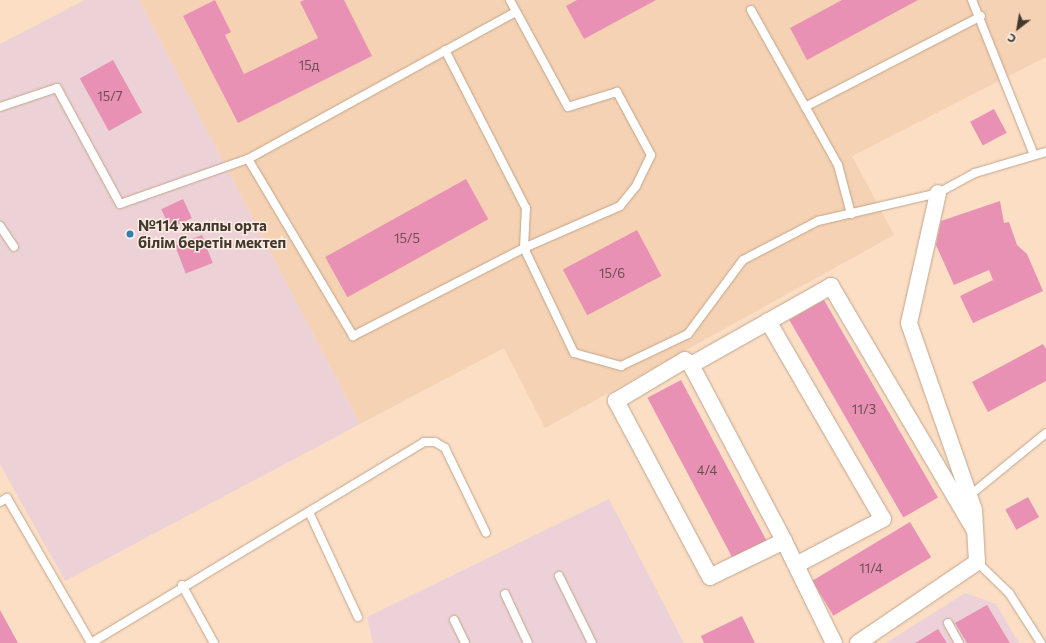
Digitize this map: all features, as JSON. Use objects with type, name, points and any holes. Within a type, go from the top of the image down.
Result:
[{"type":"street","points":[[858,643],[977,562],[974,510],[909,323],[938,194]]},
{"type":"street","points":[[691,365],[831,286],[975,530]]},
{"type":"street","points":[[768,321],[883,519],[796,565]]},
{"type":"street","points":[[784,541],[710,577],[616,401],[685,360],[691,365],[784,541],[834,643]]},
{"type":"lane","points":[[248,158],[353,336],[524,248],[620,206],[636,186],[651,155],[617,92],[568,107],[515,12],[510,0]]},
{"type":"lane","points":[[972,0],[981,16],[1034,155]]},
{"type":"lane","points":[[751,10],[838,165],[852,214]]},
{"type":"lane","points":[[0,107],[57,88],[120,204],[248,158],[515,12]]},
{"type":"lane","points":[[806,107],[981,16]]},
{"type":"lane","points":[[445,50],[526,208],[524,248],[574,353],[621,366],[688,334],[743,260],[818,221],[938,194],[975,173],[1046,152]]},
{"type":"lane","points":[[0,226],[14,247]]},
{"type":"lane","points":[[969,496],[1046,433]]},
{"type":"lane","points":[[0,502],[7,498],[91,643],[182,586],[309,512],[424,442],[435,442],[445,448],[486,533]]},
{"type":"lane","points":[[309,512],[358,617]]},
{"type":"lane","points":[[977,562],[1009,593],[1042,640]]},
{"type":"lane","points":[[559,576],[592,643]]},
{"type":"lane","points":[[182,586],[214,643]]},
{"type":"lane","points":[[506,594],[528,643]]},
{"type":"lane","points":[[454,620],[465,643]]},
{"type":"lane","points":[[948,623],[959,643]]},
{"type":"shaded area","name":"№114 жалпы орта білім беретін мектеп","points":[[85,0],[139,0],[360,424],[65,581],[0,464],[0,44]]},
{"type":"shaded area","points":[[139,0],[1046,0],[1046,57],[852,156],[894,235],[545,428],[504,348],[360,424]]},
{"type":"shaded area","points":[[609,499],[684,643],[373,643],[367,617]]},
{"type":"shaded area","points":[[965,593],[996,604],[1019,643],[886,643]]},
{"type":"building","points":[[215,0],[231,32],[225,35],[244,74],[318,38],[300,2],[304,0],[344,0],[372,56],[238,123],[183,16]]},
{"type":"building","points":[[577,0],[656,0],[584,39],[566,6]]},
{"type":"building","points":[[842,0],[918,0],[807,60],[790,28]]},
{"type":"building","points":[[113,60],[142,112],[109,131],[80,78]]},
{"type":"building","points":[[994,109],[1007,133],[983,146],[970,122]]},
{"type":"building","points":[[466,179],[488,219],[347,297],[325,257]]},
{"type":"building","points":[[183,199],[192,218],[170,228],[161,209]]},
{"type":"building","points":[[1000,201],[1004,223],[1009,222],[1017,245],[1027,254],[1043,291],[973,323],[960,296],[993,280],[989,270],[954,285],[936,245],[941,221]]},
{"type":"building","points":[[637,230],[661,276],[587,315],[563,269]]},
{"type":"building","points":[[202,235],[213,263],[186,273],[175,245]]},
{"type":"building","points":[[824,300],[938,497],[903,517],[789,320]]},
{"type":"building","points":[[1043,344],[1046,349],[1046,381],[988,412],[972,382]]},
{"type":"building","points":[[681,380],[767,542],[733,559],[647,398]]},
{"type":"building","points":[[1028,497],[1039,517],[1016,530],[1005,510]]},
{"type":"building","points":[[910,522],[931,557],[833,616],[812,581]]},
{"type":"building","points":[[987,605],[1010,643],[967,643],[955,623]]},
{"type":"building","points":[[0,610],[18,643],[0,643]]},
{"type":"building","points":[[742,616],[755,643],[704,643],[701,636]]},
{"type":"building","points":[[938,629],[947,643],[915,643]]},
{"type":"place","name":"№114 жалпы орта білім беретін мектеп","points":[[130,234]]}]
